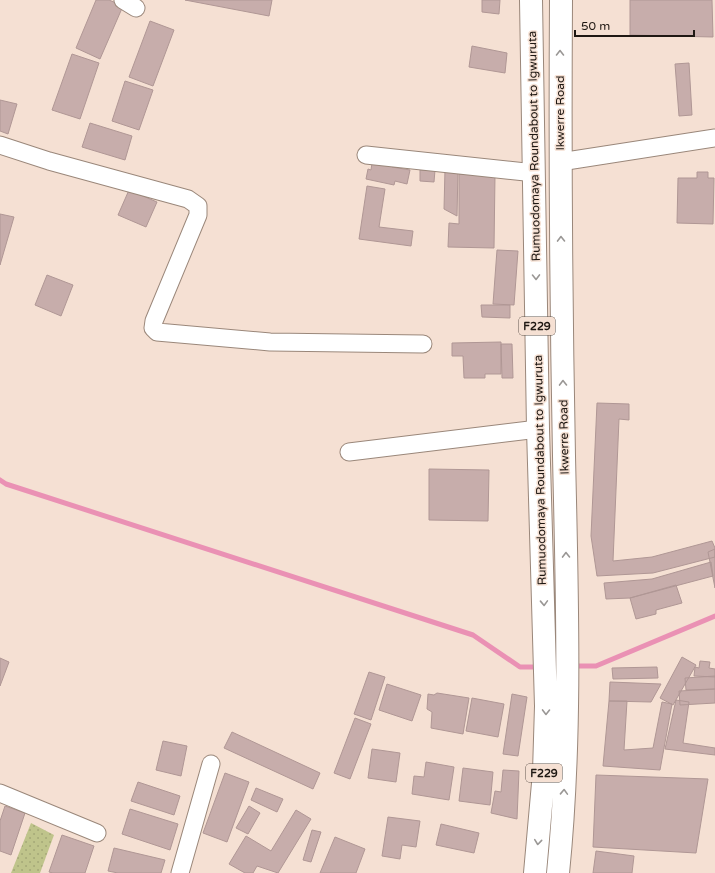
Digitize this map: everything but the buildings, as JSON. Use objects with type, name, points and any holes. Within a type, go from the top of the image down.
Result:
[{"type":"main road","name":"Rumuodomaya Roundabout to Igwuruta","points":[[531,0],[538,430],[545,651],[544,772],[535,873]]},
{"type":"main road","name":"Ikwerre Road","points":[[558,873],[562,829],[568,650],[560,162],[561,0]]},
{"type":"street","points":[[560,162],[715,138]]},
{"type":"street","points":[[0,145],[49,161],[188,199],[198,206],[198,215],[154,321],[153,328],[157,332],[270,342],[423,344]]},
{"type":"street","points":[[366,155],[535,173]]},
{"type":"street","points":[[349,452],[538,430]]},
{"type":"street","points":[[180,873],[211,764]]},
{"type":"street","points":[[0,794],[97,833]]},
{"type":"green space","points":[[31,823],[54,835],[40,873],[11,873]]},
{"type":"waterway","points":[[0,480],[6,484],[473,635],[520,667],[540,667]]},
{"type":"waterway","points":[[572,666],[596,666],[715,616]]}]
